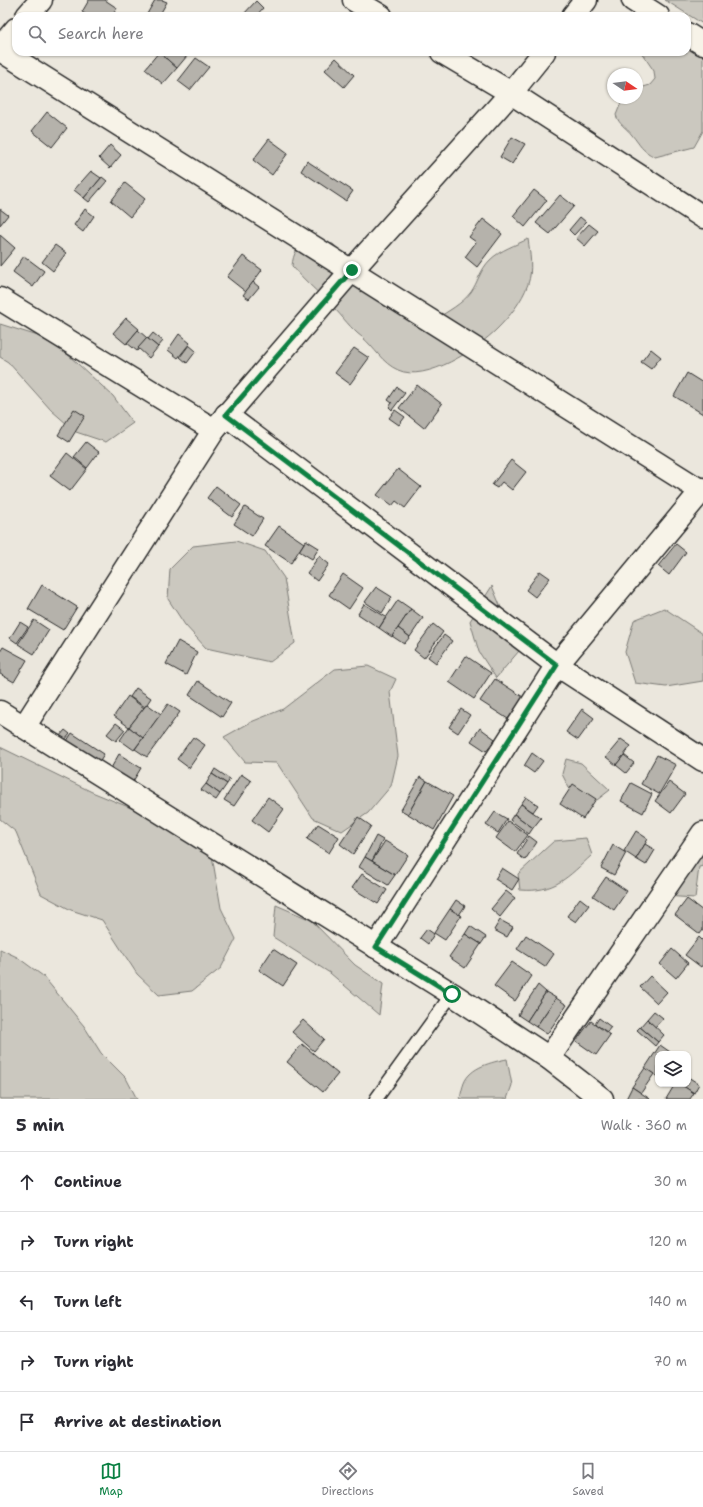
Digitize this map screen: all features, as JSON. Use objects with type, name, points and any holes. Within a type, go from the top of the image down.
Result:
[{"type":"street","points":[[30,12],[41,0]]},
{"type":"street","points":[[354,0],[374,12]]},
{"type":"street","points":[[576,12],[586,0]]},
{"type":"street","points":[[633,0],[652,12]]},
{"type":"street","points":[[12,34],[0,49],[703,491],[557,665],[376,947]]},
{"type":"street","points":[[691,36],[703,44]]},
{"type":"street","points":[[449,56],[511,93],[703,217]]},
{"type":"street","points":[[24,727],[220,423],[352,270],[511,93],[541,56]]},
{"type":"street","points":[[0,299],[220,423],[557,665],[703,760]]},
{"type":"street","points":[[0,712],[452,994],[549,1058],[602,1099]]},
{"type":"street","points":[[549,1058],[703,833]]},
{"type":"lane","points":[[376,1099],[452,994]]},
{"type":"shaded area","points":[[665,0],[703,0],[703,24],[691,16],[691,12],[684,12]]},
{"type":"shaded area","points":[[691,46],[703,54],[703,131],[694,147],[655,157],[642,148],[617,118],[616,115],[621,104],[643,104],[643,87],[650,85],[655,79],[654,71],[644,56],[691,56]]},
{"type":"shaded area","points":[[308,239],[333,244],[348,258],[436,319],[455,307],[471,292],[484,268],[494,256],[528,239],[531,262],[530,279],[511,314],[477,346],[450,362],[436,368],[422,372],[409,373],[398,370],[387,363],[292,266],[297,250],[301,244]]},
{"type":"shaded area","points":[[0,324],[38,336],[66,353],[113,396],[133,423],[106,442],[76,432],[51,410],[8,362],[0,357]]},
{"type":"shaded area","points":[[236,541],[265,551],[284,578],[295,643],[270,662],[206,648],[185,625],[168,599],[170,569],[193,546]]},
{"type":"shaded area","points":[[492,586],[519,651],[496,678],[479,652],[470,621]]},
{"type":"shaded area","points":[[664,608],[703,634],[703,681],[666,687],[635,683],[625,652],[634,620]]},
{"type":"shaded area","points":[[368,666],[396,679],[390,692],[398,756],[391,786],[368,813],[342,831],[313,818],[277,763],[245,762],[224,737],[251,722],[283,709],[335,669]]},
{"type":"shaded area","points":[[0,747],[92,792],[182,829],[210,844],[221,908],[236,939],[221,968],[192,991],[159,995],[137,974],[102,920],[71,910],[41,894],[16,832],[0,819]]},
{"type":"shaded area","points":[[566,759],[581,763],[610,790],[597,800],[582,798],[569,788],[562,774]]},
{"type":"shaded area","points":[[703,832],[703,866],[699,867],[695,898],[664,896]]},
{"type":"shaded area","points":[[586,838],[592,855],[568,877],[543,889],[520,890],[518,874],[554,841]]},
{"type":"shaded area","points":[[276,905],[311,920],[355,965],[383,984],[379,1015],[330,973],[273,937]]},
{"type":"shaded area","points":[[0,949],[17,957],[43,976],[84,1026],[101,1053],[126,1078],[137,1099],[0,1099]]},
{"type":"shaded area","points":[[507,1059],[512,1085],[507,1099],[460,1099],[464,1083],[471,1073],[482,1066]]},
{"type":"building","points":[[89,0],[105,0],[117,8],[114,12],[82,12]]},
{"type":"building","points":[[155,0],[167,2],[161,12],[148,12]]},
{"type":"building","points":[[256,1],[263,8],[260,12],[246,12]]},
{"type":"building","points":[[156,56],[164,56],[177,68],[163,84],[145,69]]},
{"type":"building","points":[[164,56],[187,56],[177,68]]},
{"type":"building","points":[[196,58],[209,67],[190,90],[178,81]]},
{"type":"building","points":[[336,58],[354,75],[344,87],[325,70]]},
{"type":"building","points":[[47,112],[67,128],[52,147],[32,131]]},
{"type":"building","points":[[512,137],[525,144],[512,164],[500,157]]},
{"type":"building","points":[[269,139],[288,153],[272,175],[253,160]]},
{"type":"building","points":[[110,145],[121,155],[110,168],[99,158]]},
{"type":"building","points":[[307,161],[353,191],[346,201],[301,171]]},
{"type":"building","points":[[91,171],[101,178],[84,198],[74,190]]},
{"type":"building","points":[[102,177],[107,181],[89,202],[84,198]]},
{"type":"building","points":[[125,183],[145,199],[130,217],[111,201]]},
{"type":"building","points":[[534,190],[547,200],[525,227],[513,216]]},
{"type":"building","points":[[560,195],[574,206],[550,234],[536,223]]},
{"type":"building","points":[[0,209],[8,215],[0,225]]},
{"type":"building","points":[[85,209],[94,216],[83,232],[74,225]]},
{"type":"building","points":[[580,217],[586,222],[574,235],[569,230]]},
{"type":"building","points":[[483,219],[502,234],[477,267],[465,257],[476,242],[469,237]]},
{"type":"building","points":[[589,224],[598,231],[585,246],[576,238]]},
{"type":"building","points":[[0,235],[15,248],[0,266]]},
{"type":"building","points":[[55,245],[66,253],[53,271],[42,262]]},
{"type":"building","points":[[24,256],[44,271],[33,287],[13,272]]},
{"type":"building","points":[[243,256],[262,270],[246,292],[227,277]]},
{"type":"building","points":[[253,282],[259,287],[249,299],[243,295]]},
{"type":"building","points":[[126,318],[139,329],[126,344],[113,333]]},
{"type":"building","points":[[138,330],[147,338],[137,351],[127,343]]},
{"type":"building","points":[[153,333],[163,341],[158,347],[148,339]]},
{"type":"building","points":[[179,334],[190,343],[178,358],[168,350]]},
{"type":"building","points":[[147,338],[158,347],[149,358],[138,348]]},
{"type":"building","points":[[189,345],[196,351],[187,363],[180,357]]},
{"type":"building","points":[[354,348],[369,358],[350,384],[335,373]]},
{"type":"building","points":[[651,349],[661,357],[651,369],[641,362]]},
{"type":"building","points":[[687,373],[703,383],[703,414],[674,396]]},
{"type":"building","points":[[417,385],[442,404],[424,428],[399,408]]},
{"type":"building","points":[[397,387],[405,393],[392,410],[389,407],[392,403],[388,400]]},
{"type":"building","points":[[74,409],[85,416],[69,442],[58,435]]},
{"type":"building","points":[[395,410],[405,417],[399,425],[389,418]]},
{"type":"building","points":[[86,442],[99,452],[87,468],[74,457]]},
{"type":"building","points":[[67,453],[87,469],[70,491],[50,476]]},
{"type":"building","points":[[511,460],[526,472],[512,490],[502,482],[497,488],[492,485]]},
{"type":"building","points":[[398,469],[421,487],[405,508],[396,501],[392,506],[377,495]]},
{"type":"building","points":[[216,486],[241,505],[232,517],[207,498]]},
{"type":"building","points":[[245,507],[263,519],[252,536],[234,524]]},
{"type":"building","points":[[279,526],[304,543],[291,563],[265,546]]},
{"type":"building","points":[[306,540],[319,548],[312,559],[299,551]]},
{"type":"building","points":[[676,544],[686,552],[669,575],[658,566]]},
{"type":"building","points":[[319,556],[329,564],[317,581],[307,573]]},
{"type":"building","points":[[540,571],[550,578],[535,597],[526,590]]},
{"type":"building","points":[[343,574],[363,588],[349,609],[329,595]]},
{"type":"building","points":[[42,585],[77,607],[63,630],[28,609]]},
{"type":"building","points":[[376,587],[392,597],[382,613],[365,602]]},
{"type":"building","points":[[398,600],[411,609],[392,637],[379,628]]},
{"type":"building","points":[[364,604],[386,617],[379,628],[358,614]]},
{"type":"building","points":[[411,609],[423,618],[410,637],[398,628]]},
{"type":"building","points":[[34,620],[49,630],[34,654],[18,644]]},
{"type":"building","points":[[20,622],[28,627],[17,643],[10,638]]},
{"type":"building","points":[[433,624],[443,632],[424,658],[414,650]]},
{"type":"building","points":[[398,628],[410,637],[404,644],[392,636]]},
{"type":"building","points":[[444,635],[452,641],[436,663],[428,657]]},
{"type":"building","points":[[178,641],[197,652],[186,675],[166,664]]},
{"type":"building","points":[[3,647],[27,660],[14,682],[0,674],[0,652]]},
{"type":"building","points":[[466,656],[491,673],[474,699],[449,682]]},
{"type":"building","points":[[495,679],[523,697],[508,719],[480,701]]},
{"type":"building","points":[[198,681],[231,703],[222,717],[189,695]]},
{"type":"building","points":[[136,688],[151,698],[145,707],[130,697]]},
{"type":"building","points":[[128,696],[144,708],[129,727],[114,716]]},
{"type":"building","points":[[147,704],[161,714],[143,738],[129,727]]},
{"type":"building","points":[[168,704],[180,712],[147,757],[135,749]]},
{"type":"building","points":[[461,709],[470,715],[458,733],[449,727]]},
{"type":"building","points":[[582,709],[594,718],[578,740],[566,732]]},
{"type":"building","points":[[116,723],[125,730],[116,741],[107,734]]},
{"type":"building","points":[[129,727],[143,738],[134,750],[120,740]]},
{"type":"building","points":[[480,728],[495,739],[486,751],[471,741]]},
{"type":"building","points":[[65,730],[70,734],[64,741],[59,737]]},
{"type":"building","points":[[72,733],[104,754],[97,765],[65,744]]},
{"type":"building","points":[[193,737],[205,745],[189,768],[177,759]]},
{"type":"building","points":[[621,739],[631,746],[616,765],[606,757]]},
{"type":"building","points":[[532,753],[543,761],[534,773],[524,766]]},
{"type":"building","points":[[119,754],[141,768],[132,783],[110,770]]},
{"type":"building","points":[[624,755],[634,763],[626,773],[616,765]]},
{"type":"building","points":[[657,755],[676,765],[659,794],[641,784]]},
{"type":"building","points":[[215,769],[230,779],[227,784],[212,774]]},
{"type":"building","points":[[212,774],[227,784],[220,794],[206,784]]},
{"type":"building","points":[[241,774],[251,781],[234,806],[224,800]]},
{"type":"building","points":[[420,777],[427,781],[408,814],[401,810]]},
{"type":"building","points":[[427,781],[453,796],[434,830],[408,814]]},
{"type":"building","points":[[669,782],[685,794],[671,813],[655,801]]},
{"type":"building","points":[[631,783],[652,794],[643,813],[621,801]]},
{"type":"building","points":[[206,784],[220,794],[216,800],[201,790]]},
{"type":"building","points":[[573,784],[596,799],[583,819],[560,804]]},
{"type":"building","points":[[268,797],[284,809],[268,832],[252,820]]},
{"type":"building","points":[[526,797],[538,805],[533,812],[521,804]]},
{"type":"building","points":[[521,804],[541,818],[533,828],[514,814]]},
{"type":"building","points":[[495,812],[507,819],[498,833],[486,825]]},
{"type":"building","points":[[514,814],[533,828],[529,834],[510,820]]},
{"type":"building","points":[[358,817],[371,826],[353,854],[340,844]]},
{"type":"building","points":[[508,821],[528,835],[515,852],[496,838]]},
{"type":"building","points":[[318,824],[339,837],[329,853],[307,839]]},
{"type":"building","points":[[636,831],[648,839],[636,859],[624,851]]},
{"type":"building","points":[[376,836],[383,840],[372,861],[365,857]]},
{"type":"building","points":[[529,836],[537,842],[525,860],[517,854]]},
{"type":"building","points":[[385,841],[408,855],[395,875],[372,861]]},
{"type":"building","points":[[645,844],[655,850],[646,865],[636,859]]},
{"type":"building","points":[[613,845],[626,853],[614,875],[601,868]]},
{"type":"building","points":[[365,857],[395,875],[388,885],[359,867]]},
{"type":"building","points":[[502,868],[519,879],[512,890],[495,879]]},
{"type":"building","points":[[362,874],[387,890],[378,904],[352,888]]},
{"type":"building","points":[[606,877],[627,891],[614,910],[593,896]]},
{"type":"building","points":[[506,891],[515,898],[500,917],[491,909]]},
{"type":"building","points":[[580,898],[589,905],[576,922],[567,916]]},
{"type":"building","points":[[687,899],[703,911],[703,930],[700,934],[675,915]]},
{"type":"building","points":[[456,900],[465,906],[459,915],[450,909]]},
{"type":"building","points":[[450,909],[461,916],[445,940],[434,933]]},
{"type":"building","points":[[500,920],[513,927],[507,937],[494,930]]},
{"type":"building","points":[[470,926],[486,937],[481,944],[465,934]]},
{"type":"building","points":[[427,929],[434,934],[428,944],[420,938]]},
{"type":"building","points":[[465,934],[481,944],[465,968],[449,957]]},
{"type":"building","points":[[526,935],[554,954],[545,967],[517,949]]},
{"type":"building","points":[[699,937],[703,941],[703,964],[701,967],[685,955]]},
{"type":"building","points":[[273,949],[297,965],[283,986],[259,970]]},
{"type":"building","points":[[672,949],[688,963],[676,978],[660,964]]},
{"type":"building","points":[[512,962],[532,976],[515,1001],[494,986]]},
{"type":"building","points":[[650,976],[667,992],[657,1003],[640,987]]},
{"type":"building","points":[[538,985],[546,992],[527,1021],[518,1015]]},
{"type":"building","points":[[546,992],[556,998],[536,1027],[527,1021]]},
{"type":"building","points":[[556,998],[567,1005],[547,1034],[536,1027]]},
{"type":"building","points":[[654,1011],[663,1018],[655,1027],[647,1019]]},
{"type":"building","points":[[599,1018],[611,1027],[607,1032],[595,1024]]},
{"type":"building","points":[[647,1019],[664,1035],[658,1042],[640,1027]]},
{"type":"building","points":[[303,1020],[324,1039],[314,1051],[292,1032]]},
{"type":"building","points":[[591,1021],[610,1035],[596,1055],[576,1041]]},
{"type":"building","points":[[640,1027],[658,1042],[655,1046],[637,1030]]},
{"type":"building","points":[[302,1044],[338,1074],[323,1092],[287,1062]]},
{"type":"building","points":[[660,1045],[669,1051],[656,1051]]},
{"type":"building","points":[[655,1053],[655,1075],[645,1068]]},
{"type":"building","points":[[645,1068],[654,1074],[641,1093],[632,1087]]},
{"type":"building","points":[[691,1079],[699,1084],[694,1093],[685,1087],[691,1087]]},
{"type":"building","points":[[632,1087],[650,1099],[626,1099]]},
{"type":"building","points":[[673,1087],[685,1087],[694,1093],[690,1099],[666,1099]]},
{"type":"route","points":[[352,270],[226,415],[557,665],[376,947],[452,994]]}]
